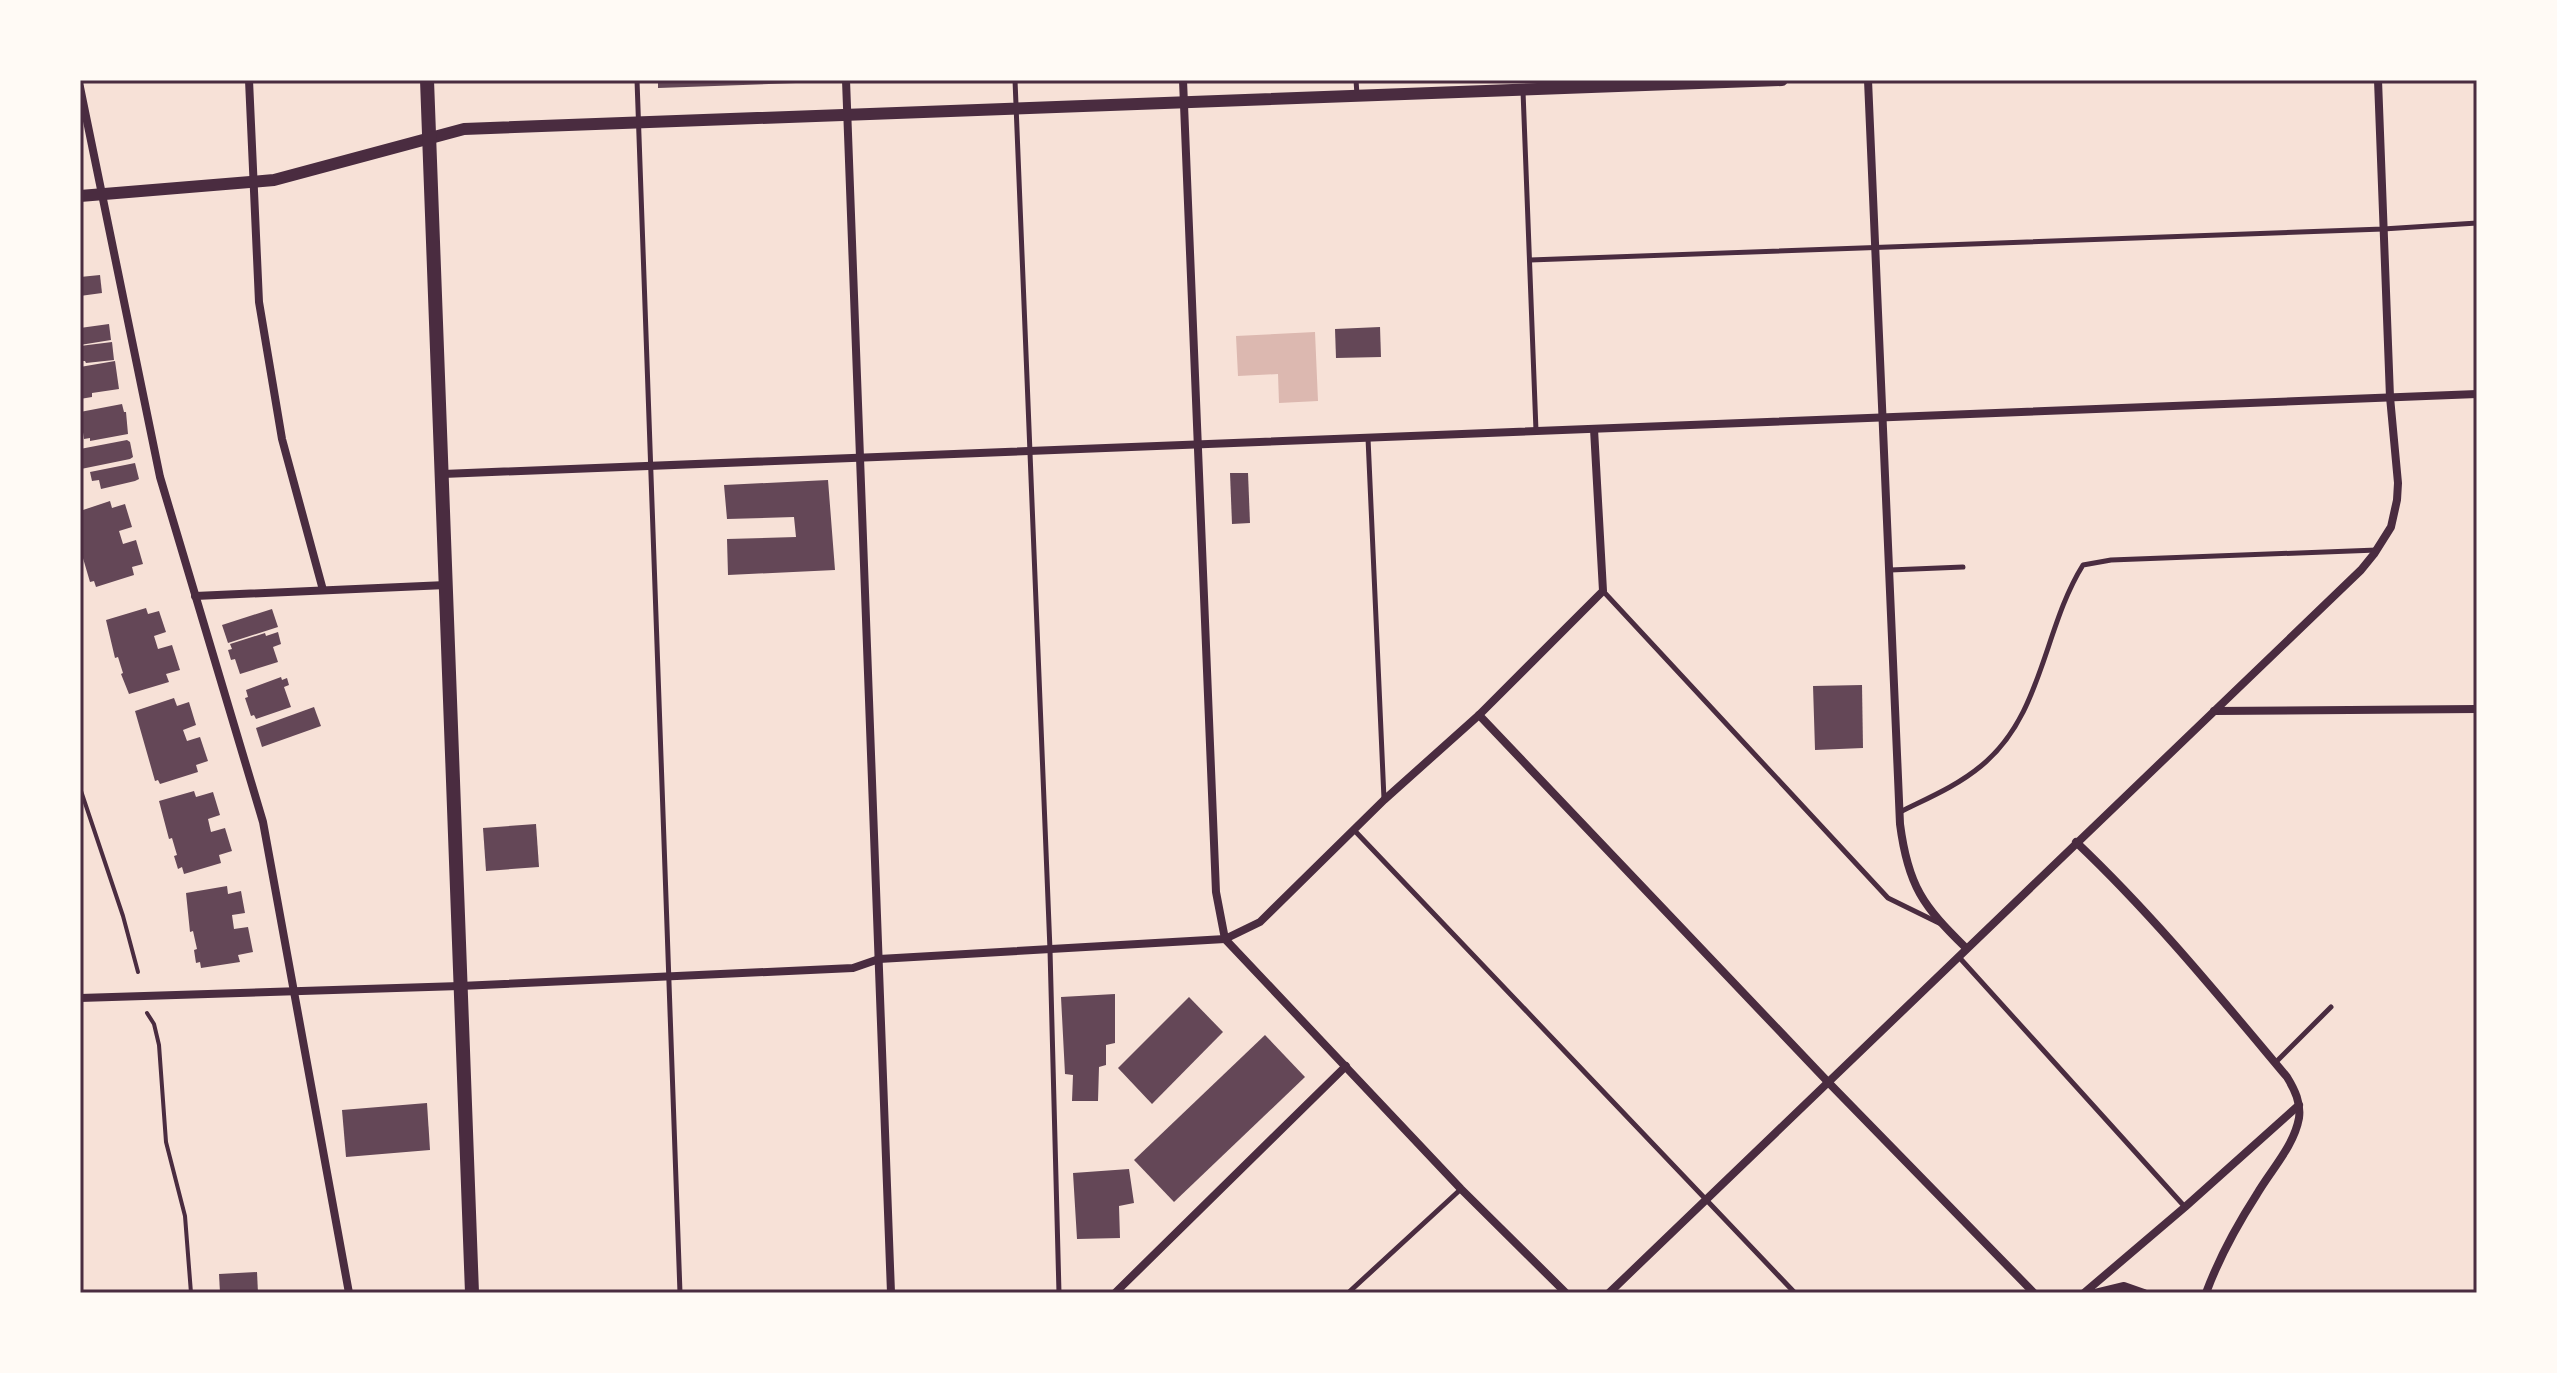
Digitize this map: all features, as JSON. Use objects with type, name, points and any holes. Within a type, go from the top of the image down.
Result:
[{"type":"main road","points":[[427,80],[472,1293]]},
{"type":"street","points":[[249,80],[259,302],[282,439],[323,590]]},
{"type":"street","points":[[846,80],[891,1293]]},
{"type":"street","points":[[1183,80],[1216,892],[1225,939],[1461,1189],[1566,1293]]},
{"type":"street","points":[[80,196],[252,183],[307,173],[464,129],[1782,80]]},
{"type":"street","points":[[1868,80],[1899,812],[1912,880],[1930,911],[1966,948]]},
{"type":"street","points":[[1609,1293],[2361,570],[2377,550],[2391,527],[2397,500],[2378,80]]},
{"type":"street","points":[[80,87],[160,477],[263,822],[349,1293]]},
{"type":"street","points":[[443,474],[2477,394]]},
{"type":"street","points":[[80,998],[460,986],[853,968],[879,959],[1225,939],[1260,922],[1384,800],[1479,715],[1603,591],[1594,429]]},
{"type":"street","points":[[195,596],[446,585]]},
{"type":"street","points":[[2213,711],[2477,709]]},
{"type":"street","points":[[1479,715],[1828,1082],[2034,1293]]},
{"type":"street","points":[[2076,842],[2129,892],[2175,943],[2287,1077],[2299,1105],[2292,1138],[2240,1222],[2206,1293]]},
{"type":"street","points":[[1115,1293],[1346,1066]]},
{"type":"street","points":[[2084,1293],[2299,1105]]},
{"type":"street","points":[[2095,1293],[2124,1286],[2144,1293]]},
{"type":"lane","points":[[637,80],[680,1293]]},
{"type":"lane","points":[[1015,80],[1050,950],[1059,1293]]},
{"type":"lane","points":[[1356,80],[1357,96]]},
{"type":"lane","points":[[1523,90],[1536,431]]},
{"type":"lane","points":[[1530,260],[2477,223]]},
{"type":"lane","points":[[1368,438],[1384,800]]},
{"type":"lane","points":[[1899,812],[1969,776],[1995,754],[2016,728],[2032,694],[2068,589],[2083,565],[2111,560],[2377,550]]},
{"type":"lane","points":[[1890,570],[1963,567]]},
{"type":"lane","points":[[1603,591],[1888,898],[1942,925]]},
{"type":"lane","points":[[1354,830],[1795,1293]]},
{"type":"lane","points":[[1958,956],[2185,1207]]},
{"type":"lane","points":[[2275,1063],[2331,1007]]},
{"type":"lane","points":[[1348,1293],[1461,1189]]},
{"type":"path","points":[[80,788],[123,916],[138,972]]},
{"type":"path","points":[[147,1013],[154,1024],[159,1045],[166,1142],[185,1216],[191,1293]]},
{"type":"shaded area","points":[[1315,332],[1318,401],[1279,403],[1278,374],[1238,376],[1236,336]]},
{"type":"building","points":[[658,80],[796,80],[796,83],[658,88]]},
{"type":"building","points":[[100,275],[102,293],[80,296],[80,277]]},
{"type":"building","points":[[109,324],[111,340],[80,345],[80,328]]},
{"type":"building","points":[[1380,327],[1381,357],[1336,358],[1335,329]]},
{"type":"building","points":[[112,342],[114,360],[80,361],[80,346]]},
{"type":"building","points":[[115,361],[119,389],[92,393],[92,397],[80,399],[80,367]]},
{"type":"building","points":[[122,404],[128,434],[90,441],[90,438],[84,439],[80,412]]},
{"type":"building","points":[[127,440],[133,457],[130,459],[81,469],[80,449]]},
{"type":"building","points":[[135,463],[139,479],[135,481],[101,489],[99,480],[92,481],[90,472]]},
{"type":"building","points":[[1230,473],[1248,473],[1250,523],[1232,524]]},
{"type":"building","points":[[828,480],[835,570],[728,575],[727,539],[796,537],[794,517],[727,519],[724,485]]},
{"type":"building","points":[[110,501],[112,508],[125,504],[132,527],[119,531],[123,544],[136,540],[143,564],[132,567],[134,575],[96,587],[94,581],[90,582],[80,548],[80,511]]},
{"type":"building","points":[[146,608],[148,614],[159,611],[166,632],[154,636],[158,649],[172,645],[180,670],[166,674],[169,682],[129,694],[118,657],[115,658],[106,620]]},
{"type":"building","points":[[272,609],[278,627],[228,643],[222,625]]},
{"type":"building","points":[[278,632],[281,644],[273,647],[278,662],[240,674],[235,659],[231,660],[230,644]]},
{"type":"building","points":[[281,677],[282,680],[287,678],[289,685],[284,687],[291,707],[256,719],[254,715],[251,716],[245,698],[248,697],[246,690]]},
{"type":"building","points":[[1862,685],[1863,748],[1815,750],[1813,686]]},
{"type":"building","points":[[174,698],[177,706],[189,702],[196,725],[183,730],[187,741],[200,737],[208,761],[196,765],[198,772],[160,784],[158,780],[155,781],[135,711]]},
{"type":"building","points":[[314,707],[321,726],[262,747],[256,728]]},
{"type":"building","points":[[194,791],[196,797],[213,792],[220,815],[208,819],[211,832],[225,828],[232,851],[219,855],[221,863],[184,874],[182,867],[178,869],[174,856],[177,855],[172,838],[169,839],[159,801]]},
{"type":"building","points":[[536,824],[539,867],[486,871],[483,828]]},
{"type":"building","points":[[227,886],[228,894],[241,891],[245,913],[232,915],[234,929],[248,927],[253,952],[238,955],[240,962],[201,968],[200,962],[196,963],[194,950],[197,949],[193,931],[190,932],[186,893]]},
{"type":"building","points":[[1115,994],[1115,1043],[1106,1045],[1106,1065],[1099,1067],[1098,1101],[1072,1101],[1073,1075],[1065,1074],[1061,997]]},
{"type":"building","points":[[1189,997],[1223,1032],[1152,1104],[1118,1068]]},
{"type":"building","points":[[1265,1035],[1305,1077],[1174,1202],[1134,1160]]},
{"type":"building","points":[[427,1103],[430,1150],[346,1157],[342,1110]]},
{"type":"building","points":[[1129,1169],[1134,1203],[1119,1206],[1120,1238],[1077,1239],[1073,1173]]},
{"type":"building","points":[[257,1272],[258,1293],[220,1293],[219,1274]]}]
